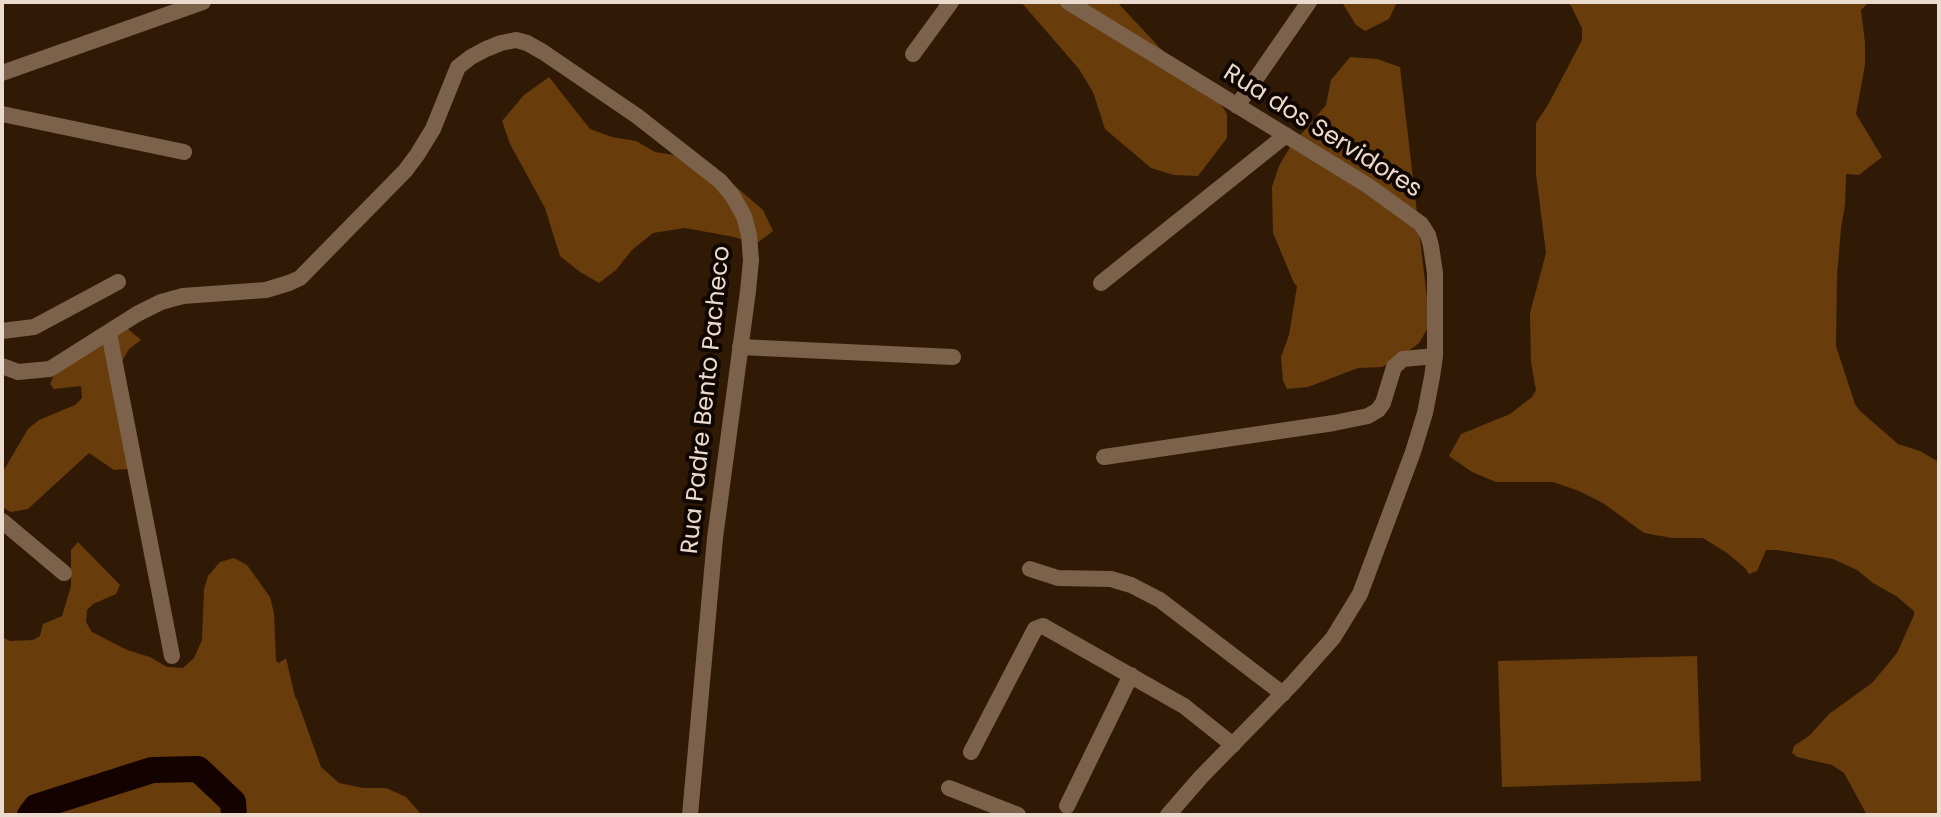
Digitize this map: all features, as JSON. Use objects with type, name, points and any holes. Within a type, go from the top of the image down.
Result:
[{"type":"street","points":[[2,73],[203,2]]},
{"type":"street","points":[[913,54],[951,2]]},
{"type":"street","name":"Rua dos Servidores","points":[[1068,2],[1367,185],[1421,224],[1428,235],[1435,273],[1435,356],[1425,413],[1360,594],[1333,638],[1168,815]]},
{"type":"street","points":[[1237,106],[1309,2]]},
{"type":"street","name":"Rua Padre Bento Pacheco","points":[[2,366],[18,372],[50,369],[137,314],[174,298],[266,290],[300,278],[417,155],[433,129],[458,67],[486,49],[516,40],[543,52],[637,116],[720,181],[744,216],[749,235],[751,260],[715,538],[690,815]]},
{"type":"street","points":[[2,114],[184,152]]},
{"type":"street","points":[[1101,283],[1286,135]]},
{"type":"street","points":[[2,331],[34,327],[118,282]]},
{"type":"street","points":[[109,333],[172,656]]},
{"type":"street","points":[[740,347],[953,357]]},
{"type":"street","points":[[1104,457],[1368,416],[1383,403],[1394,367],[1403,359],[1435,356]]},
{"type":"street","points":[[2,521],[64,573]]},
{"type":"street","points":[[1030,569],[1058,578],[1111,579],[1131,585],[1160,600],[1283,694]]},
{"type":"street","points":[[971,752],[1035,629],[1043,626],[1184,706],[1233,745]]},
{"type":"street","points":[[1067,806],[1131,675]]},
{"type":"street","points":[[949,788],[1018,815]]},
{"type":"shaded area","points":[[1021,2],[1117,2],[1160,48],[1215,95],[1227,114],[1227,138],[1198,176],[1174,175],[1151,168],[1105,129],[1093,92],[1079,69]]},
{"type":"shaded area","points":[[1334,2],[1397,2],[1389,19],[1365,31],[1356,25],[1343,4]]},
{"type":"shaded area","points":[[1569,2],[1869,2],[1861,10],[1865,65],[1856,114],[1882,157],[1859,175],[1846,174],[1837,276],[1836,346],[1859,410],[1898,444],[1920,451],[1939,462],[1939,815],[1867,815],[1844,773],[1832,765],[1792,753],[1794,746],[1810,735],[1829,714],[1872,683],[1897,653],[1914,611],[1896,596],[1857,570],[1833,559],[1777,550],[1766,550],[1757,571],[1749,574],[1727,553],[1703,538],[1672,538],[1644,533],[1603,503],[1579,491],[1553,482],[1496,482],[1472,472],[1449,456],[1461,434],[1510,414],[1532,397],[1536,390],[1531,362],[1530,313],[1546,253],[1536,174],[1536,123],[1582,40],[1582,28]]},
{"type":"shaded area","points":[[1350,57],[1377,59],[1400,67],[1430,324],[1419,343],[1382,367],[1358,368],[1308,387],[1287,389],[1283,381],[1281,357],[1289,335],[1297,286],[1273,233],[1272,187],[1290,147],[1326,105],[1331,80]]},
{"type":"shaded area","points":[[549,77],[590,129],[636,141],[655,152],[680,156],[721,174],[763,210],[773,231],[756,244],[685,228],[653,233],[599,283],[580,272],[560,256],[545,208],[510,144],[502,121],[524,95]]},
{"type":"shaded area","points":[[121,323],[141,340],[129,349],[121,363],[128,469],[114,470],[89,453],[28,509],[11,512],[2,507],[2,473],[28,429],[39,420],[75,405],[82,398],[81,386],[54,389],[50,384],[53,377]]},
{"type":"shaded area","points":[[78,542],[120,585],[116,594],[87,610],[86,622],[92,632],[167,667],[183,668],[194,658],[202,640],[204,589],[208,576],[220,562],[234,558],[247,565],[270,597],[274,613],[276,661],[279,663],[286,658],[295,697],[321,767],[339,783],[363,788],[386,788],[406,797],[422,815],[2,815],[2,637],[10,641],[33,640],[40,636],[43,624],[62,616],[71,586],[71,550]]},
{"type":"shaded area","points":[[1697,656],[1701,781],[1502,787],[1498,661]]},
{"type":"waterway","points":[[30,815],[36,807],[152,770],[198,769],[233,802],[234,815]]}]
